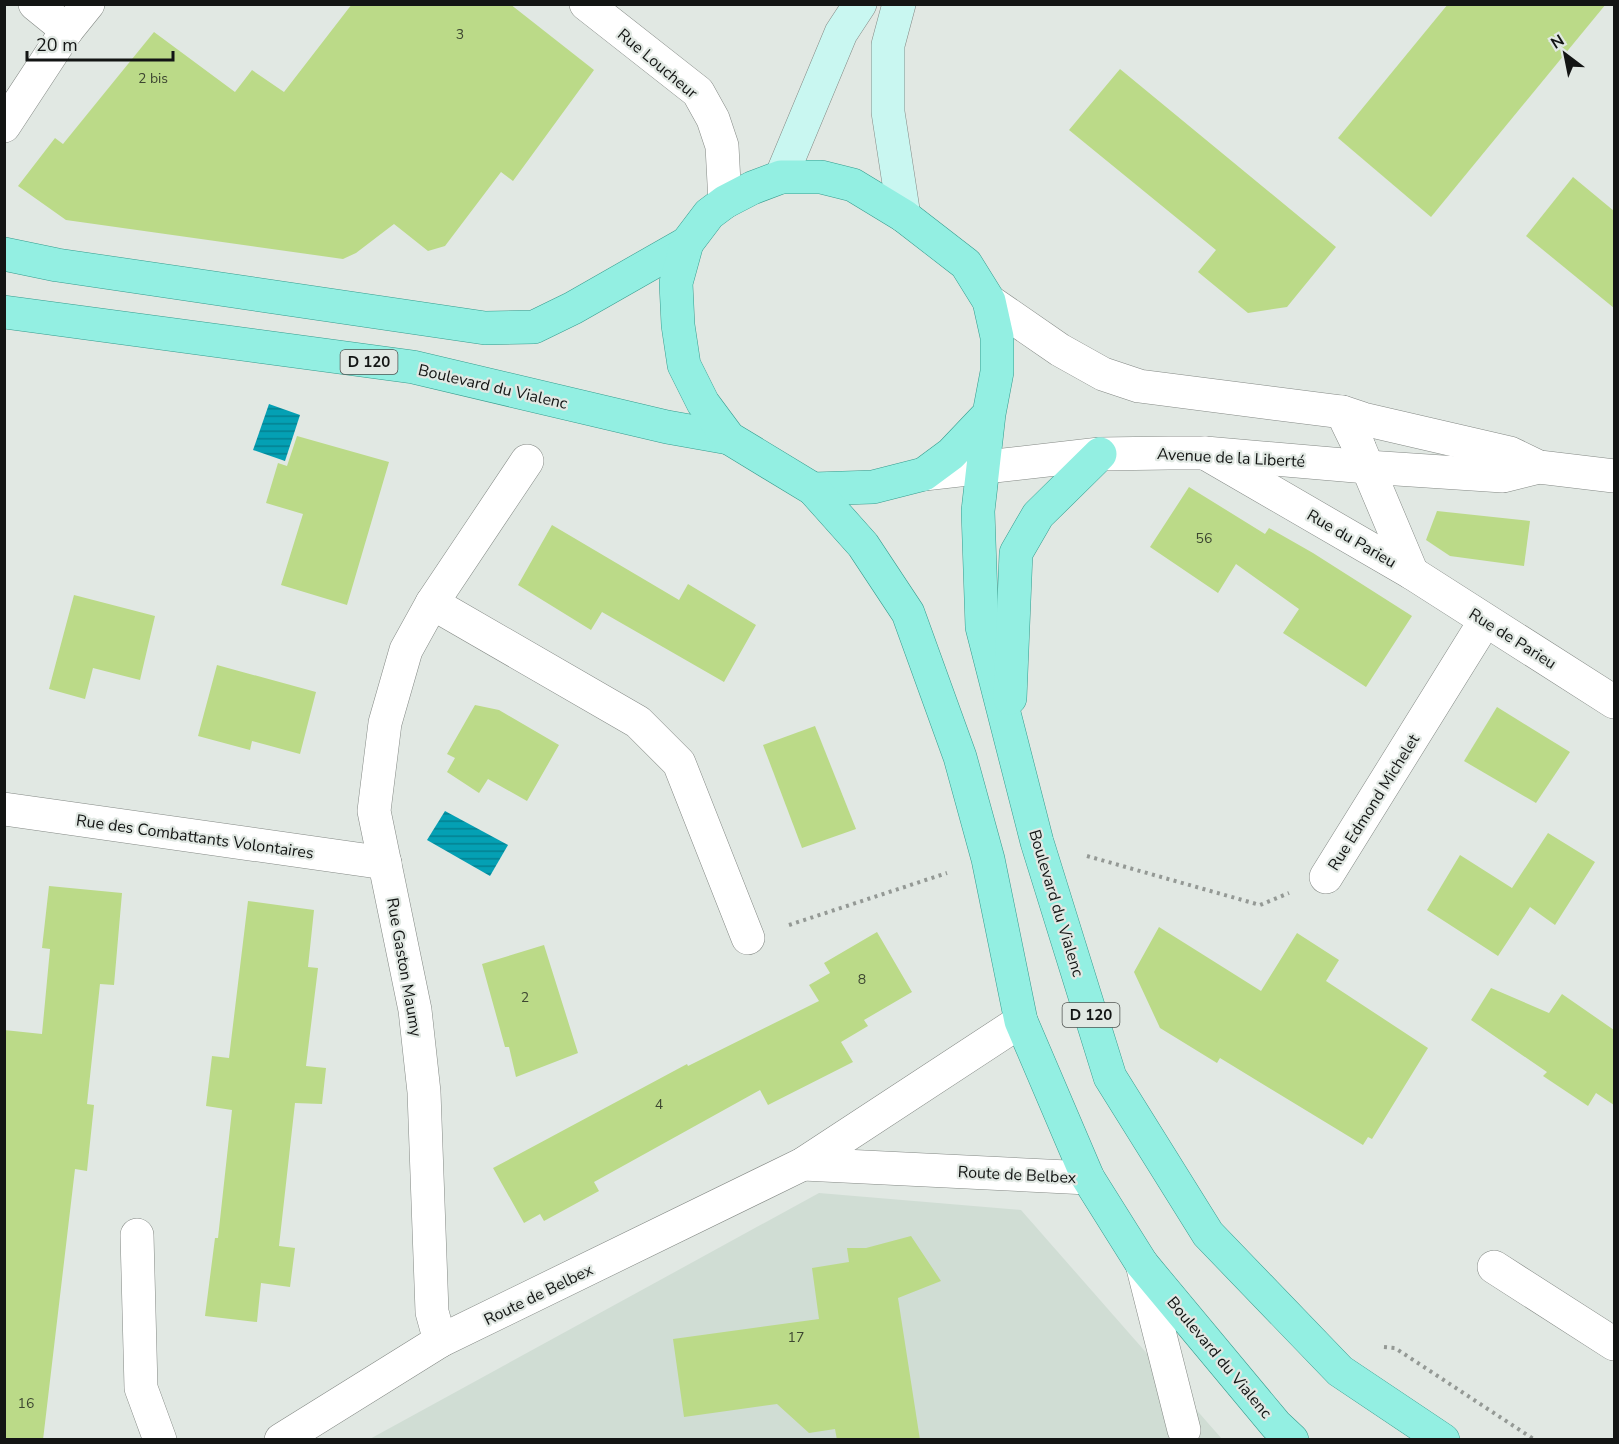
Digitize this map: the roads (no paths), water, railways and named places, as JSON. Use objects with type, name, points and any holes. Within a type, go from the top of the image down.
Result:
[{"type":"main road","points":[[4,254],[57,265],[485,328],[534,327],[573,308],[687,243],[710,214],[725,202],[781,177],[841,33],[860,4]]},
{"type":"main road","points":[[899,4],[888,45],[888,112],[904,216]]},
{"type":"main road","name":"Boulevard du Vialenc","points":[[781,177],[822,177],[853,185],[904,216],[966,264],[989,301],[997,337],[997,372],[989,414],[978,511],[982,627],[1037,842],[1110,1077],[1208,1234],[1340,1371],[1443,1440]]},
{"type":"main road","points":[[687,243],[676,283],[678,325],[684,365],[703,403],[729,438]]},
{"type":"main road","name":"Boulevard du Vialenc","points":[[4,312],[413,368],[667,427],[729,438],[813,489],[862,545],[908,613],[960,757],[988,860],[1021,1020],[1088,1178],[1142,1264],[1276,1425],[1292,1440]]},
{"type":"main road","points":[[813,489],[873,487],[924,474],[951,454],[989,414]]},
{"type":"main road","points":[[1009,739],[1016,553],[1038,515],[1100,454]]},
{"type":"street","points":[[35,4],[67,30]]},
{"type":"street","points":[[4,126],[67,30],[88,4]]},
{"type":"street","name":"Rue Loucheur","points":[[586,4],[698,92],[713,119],[722,146],[725,202]]},
{"type":"street","name":"Avenue de la Liberté","points":[[989,301],[1060,350],[1103,374],[1139,386],[1342,412],[1363,419],[1510,453],[1539,467],[1614,476]]},
{"type":"street","points":[[1342,412],[1363,457]]},
{"type":"street","name":"Avenue de la Liberté","points":[[924,474],[1100,454],[1205,453],[1363,457],[1503,476],[1539,467]]},
{"type":"street","name":"Rue du Parieu","points":[[1205,453],[1412,573]]},
{"type":"street","name":"Rue du Parieu","points":[[1363,457],[1412,573]]},
{"type":"street","name":"Rue Gaston Maumy","points":[[440,1341],[432,1312],[424,1092],[416,1010],[374,810],[385,723],[406,650],[432,603],[527,461]]},
{"type":"street","name":"Rue de Parieu","points":[[1412,573],[1614,702]]},
{"type":"street","points":[[432,603],[638,722],[679,763],[748,938]]},
{"type":"street","name":"Rue Edmond Michelet","points":[[1326,877],[1485,621]]},
{"type":"street","name":"Rue des Combattants Volontaires","points":[[4,809],[385,863]]},
{"type":"street","name":"Route de Belbex","points":[[281,1440],[440,1341],[803,1164],[1021,1020]]},
{"type":"street","name":"Route de Belbex","points":[[803,1164],[1088,1178]]},
{"type":"street","points":[[137,1235],[141,1388],[160,1440]]},
{"type":"street","points":[[1142,1264],[1183,1436]]},
{"type":"street","points":[[1494,1267],[1614,1344]]},
{"type":"water","points":[[269,404],[300,415],[285,461],[253,450]]},
{"type":"water","points":[[445,811],[508,845],[490,876],[427,840]]}]
